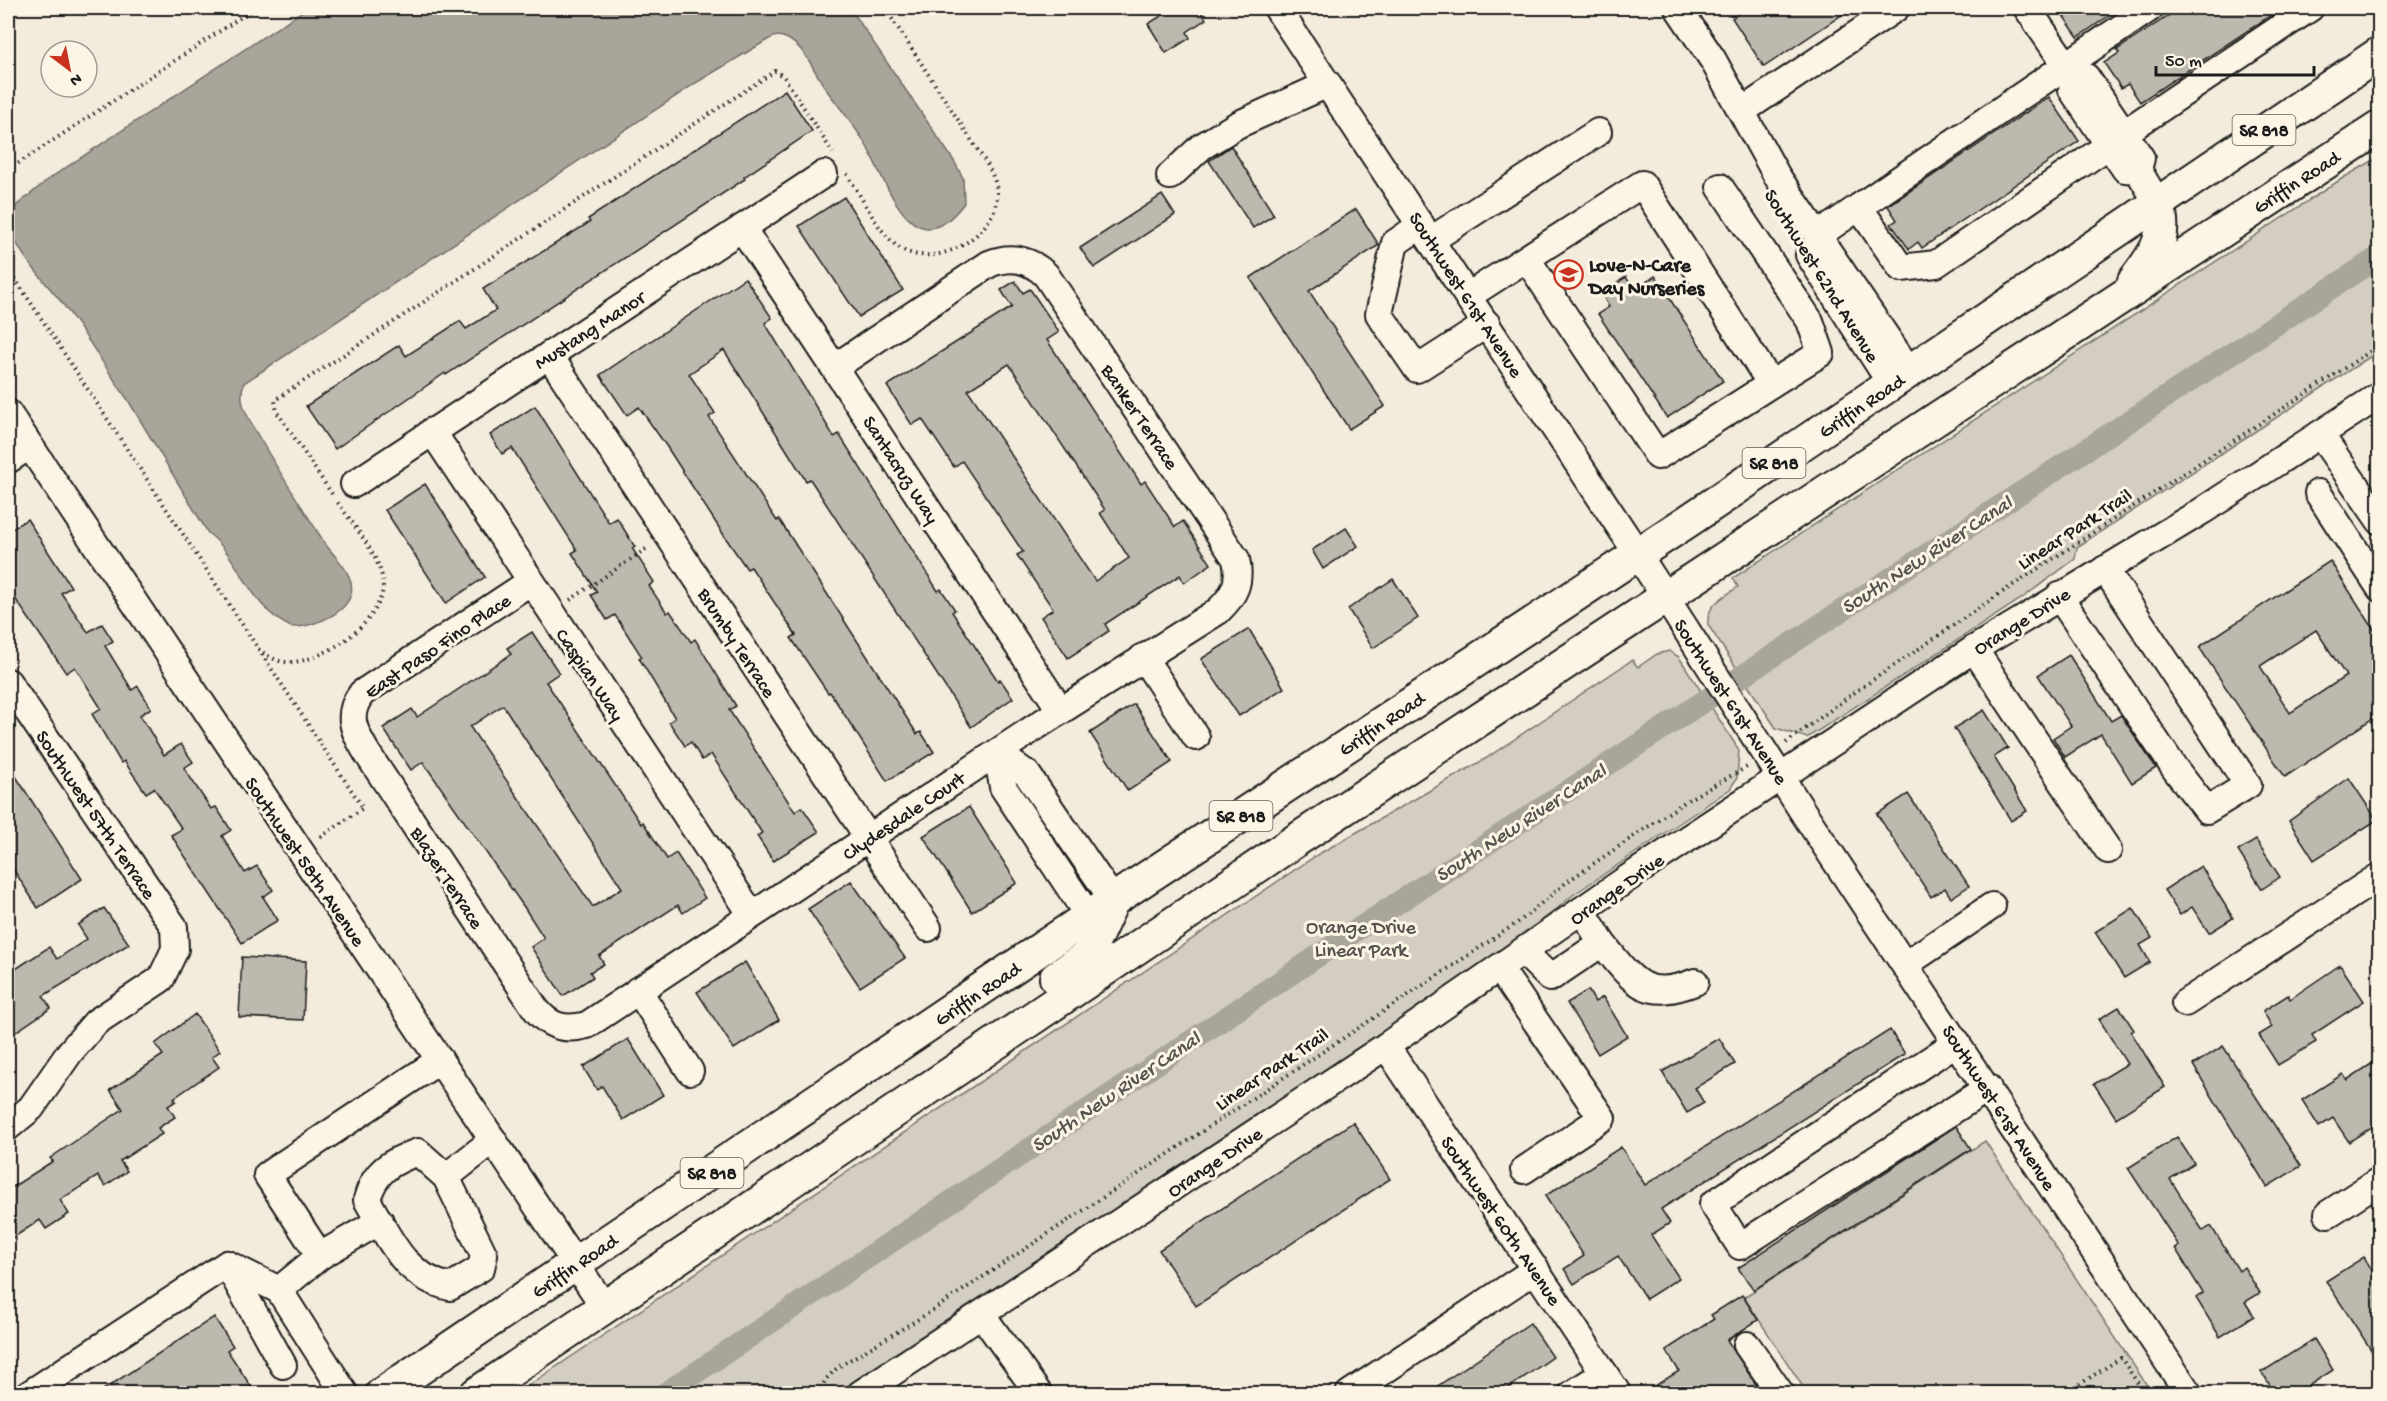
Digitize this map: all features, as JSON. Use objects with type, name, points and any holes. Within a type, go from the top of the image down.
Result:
[{"type":"main road","name":"Griffin Road","points":[[382,1394],[1101,909],[1900,378],[2379,52]]},
{"type":"main road","name":"Griffin Road","points":[[476,1394],[906,1102],[2379,127]]},
{"type":"main road","points":[[2123,296],[2153,255],[2162,236],[2163,219],[2157,202]]},
{"type":"main road","points":[[906,1102],[907,1080],[1087,956],[1101,909]]},
{"type":"street","name":"Southwest 61st Avenue","points":[[1277,8],[1487,324],[1781,777],[2188,1394]]},
{"type":"street","points":[[1742,111],[1896,8]]},
{"type":"street","points":[[2027,8],[2070,70],[2072,90],[2116,139],[2125,169],[2138,170],[2157,202]]},
{"type":"street","points":[[1859,207],[1901,268],[1936,264],[2310,8]]},
{"type":"street","name":"Southwest 62nd Avenue","points":[[1686,10],[1771,164],[1900,378]]},
{"type":"street","points":[[1816,236],[2070,70],[2135,12]]},
{"type":"street","points":[[1170,176],[1201,147],[1237,125],[1328,84]]},
{"type":"street","points":[[1487,324],[1417,369],[1379,314],[1395,243],[1426,232],[1598,132]]},
{"type":"street","name":"Southwest 62nd Avenue","points":[[1771,164],[1764,184],[1900,378]]},
{"type":"street","name":"Mustang Manor","points":[[354,484],[824,174]]},
{"type":"street","points":[[1468,296],[1642,184],[1771,384]]},
{"type":"street","points":[[1527,260],[1658,456],[1821,353],[1810,321],[1720,187]]},
{"type":"street","name":"Santacruz Way","points":[[742,228],[1061,711]]},
{"type":"street","name":"Banker Terrace","points":[[835,367],[988,264],[1003,258],[1033,263],[1046,275],[1236,559],[1239,575],[1236,589]]},
{"type":"street","name":"Brumby Terrace","points":[[549,355],[928,928]]},
{"type":"street","name":"Orange Drive","points":[[860,1394],[1386,1046],[1582,910],[1974,649],[2202,511],[2379,395]]},
{"type":"street","name":"Southwest 58th Avenue","points":[[8,413],[605,1308]]},
{"type":"street","name":"Caspian Way","points":[[432,431],[752,915]]},
{"type":"street","points":[[2320,434],[2371,492],[2379,521]]},
{"type":"street","points":[[8,460],[29,446]]},
{"type":"street","points":[[2318,493],[2378,584]]},
{"type":"street","points":[[2059,596],[2175,769],[2206,810],[2248,785],[2105,569]]},
{"type":"street","name":"East Paso Fino Place","points":[[351,714],[362,693],[530,582]]},
{"type":"street","name":"Clydesdale Court","points":[[562,1028],[574,1029],[587,1025],[1143,657],[1218,611],[1231,599],[1236,589]]},
{"type":"street","points":[[1974,649],[2108,850]]},
{"type":"street","points":[[1143,657],[1196,737]]},
{"type":"street","name":"Southwest 57th Terrace","points":[[8,682],[174,927],[175,949],[161,979],[96,1022],[70,1052],[31,1108],[8,1127]]},
{"type":"street","name":"Blazer Terrace","points":[[351,714],[352,725],[367,753],[535,1008],[551,1024],[562,1028]]},
{"type":"street","points":[[997,753],[1027,774],[1101,909]]},
{"type":"street","points":[[2185,1003],[2379,876]]},
{"type":"street","points":[[1906,964],[1992,906]]},
{"type":"street","points":[[1582,910],[1602,943],[1626,973],[1649,989],[1671,992],[1695,982]]},
{"type":"street","points":[[1524,952],[1550,978],[1602,943]]},
{"type":"street","points":[[1500,969],[1602,1118],[1524,1170]]},
{"type":"street","points":[[638,990],[690,1071]]},
{"type":"street","points":[[1957,1042],[1713,1204],[1740,1246],[1988,1088]]},
{"type":"street","name":"Southwest 60th Avenue","points":[[1386,1046],[1611,1383]]},
{"type":"street","points":[[320,1256],[267,1175],[440,1060]]},
{"type":"street","points":[[446,1178],[493,1140]]},
{"type":"street","points":[[418,1152],[446,1178],[484,1255],[482,1268],[450,1287],[431,1283],[405,1264],[368,1200],[370,1187],[391,1162],[418,1152]]},
{"type":"street","points":[[2328,1214],[2379,1180]]},
{"type":"street","points":[[279,1290],[320,1256],[380,1221]]},
{"type":"street","points":[[227,1263],[279,1290],[345,1394]]},
{"type":"street","points":[[227,1263],[283,1365]]},
{"type":"street","points":[[29,1394],[227,1263]]},
{"type":"street","points":[[1349,1394],[1536,1269]]},
{"type":"street","points":[[982,1315],[1039,1394]]},
{"type":"street","points":[[1747,1345],[1781,1394]]},
{"type":"street","points":[[1572,1394],[1611,1383]]},
{"type":"path","points":[[8,170],[255,8]]},
{"type":"path","points":[[8,268],[363,808],[308,846]]},
{"type":"path","name":"Linear Park Trail","points":[[1789,741],[1855,692],[2016,583],[2379,345]]},
{"type":"path","points":[[562,605],[649,547]]},
{"type":"path","name":"Linear Park Trail","points":[[818,1394],[838,1366],[888,1340],[1520,921],[1568,881],[1689,800],[1744,769]]},
{"type":"path","points":[[2064,1394],[2121,1358],[2145,1394]]},
{"type":"green space","points":[[2379,157],[2379,351],[2077,547],[2075,559],[2021,599],[1807,738],[1776,728],[1708,625],[1708,618],[1713,607],[1721,598],[1738,587],[1733,578],[2343,178]]},
{"type":"green space","name":"Orange Drive Linear Park","points":[[1669,651],[1679,657],[1739,750],[1737,778],[1730,789],[1573,895],[1519,941],[1324,1074],[840,1393],[516,1394],[1317,855],[1485,759],[1632,660],[1638,667],[1657,654]]},
{"type":"green space","points":[[1985,1141],[2152,1393],[1807,1393],[1744,1297]]},
{"type":"shaded area","points":[[307,8],[850,8],[954,161],[963,178],[964,203],[951,217],[934,227],[922,227],[904,214],[896,204],[853,124],[823,85],[800,48],[786,38],[777,36],[769,39],[699,81],[244,383],[242,400],[253,427],[326,545],[344,568],[351,583],[351,593],[347,602],[332,616],[300,627],[291,627],[277,619],[265,608],[229,556],[208,533],[128,400],[71,315],[22,253],[8,218],[17,205],[50,178]]},
{"type":"building","points":[[1174,8],[1199,8],[1206,19],[1187,32],[1190,38],[1166,53],[1148,24]]},
{"type":"building","points":[[1747,8],[1852,8],[1764,67],[1732,18]]},
{"type":"building","points":[[2058,8],[2120,8],[2078,37]]},
{"type":"building","points":[[2180,8],[2282,8],[2140,102],[2128,84],[2121,88],[2104,63],[2119,53],[2117,50]]},
{"type":"building","points":[[785,90],[812,131],[744,177],[745,179],[446,375],[445,373],[335,449],[306,406],[399,345],[406,356],[460,321],[466,329],[496,310],[483,289],[590,222],[588,219]]},
{"type":"building","points":[[2049,97],[2079,141],[1922,248],[1918,242],[1909,249],[1891,224],[1897,220],[1888,206]]},
{"type":"building","points":[[1231,146],[1274,215],[1253,228],[1209,161]]},
{"type":"building","points":[[1162,195],[1175,215],[1094,268],[1080,248]]},
{"type":"building","points":[[844,197],[903,290],[859,317],[799,226]]},
{"type":"building","points":[[1356,209],[1379,245],[1309,291],[1385,406],[1349,429],[1250,278]]},
{"type":"building","points":[[1655,276],[1723,381],[1667,418],[1598,314],[1609,307],[1601,293],[1626,277],[1634,290]]},
{"type":"building","points":[[745,278],[772,318],[765,323],[834,437],[839,434],[938,591],[941,589],[955,610],[952,612],[998,681],[1000,679],[1013,698],[971,727],[810,479],[806,481],[724,350],[689,374],[715,413],[709,417],[777,521],[779,519],[917,734],[921,732],[934,752],[887,781],[830,692],[828,693],[791,638],[796,635],[751,567],[747,569],[639,407],[627,415],[600,375]]},
{"type":"building","points":[[1015,281],[1023,293],[1030,289],[1059,332],[1047,340],[1141,484],[1145,481],[1175,527],[1183,521],[1211,564],[1184,583],[1180,575],[1105,624],[1109,631],[1068,658],[1041,617],[1053,609],[1017,555],[1023,552],[962,461],[954,467],[922,419],[912,425],[887,386],[1012,307],[1001,290]],"holes":[[[1009,364],[1105,510],[1100,513],[1129,558],[1095,581],[968,390]]]},
{"type":"building","points":[[535,406],[609,523],[617,518],[635,547],[632,548],[654,582],[649,586],[667,613],[670,611],[691,642],[695,639],[736,706],[729,710],[795,812],[802,807],[819,832],[773,861],[757,836],[762,833],[711,754],[702,760],[691,742],[685,746],[669,722],[675,718],[639,658],[642,657],[615,615],[607,620],[591,595],[597,592],[572,553],[577,550],[512,448],[502,454],[490,435]]},
{"type":"building","points":[[425,484],[485,577],[446,603],[385,510]]},
{"type":"building","points":[[27,519],[71,587],[61,593],[88,632],[102,624],[113,641],[105,646],[132,690],[138,686],[151,708],[140,715],[164,755],[181,744],[193,762],[184,768],[211,809],[216,807],[231,830],[222,836],[245,873],[257,866],[273,890],[263,897],[278,920],[242,943],[171,835],[182,829],[154,788],[146,793],[124,761],[121,763],[92,714],[101,708],[75,667],[66,673],[8,588],[8,532]]},
{"type":"building","points":[[1346,528],[1358,546],[1323,569],[1312,550]]},
{"type":"building","points":[[2330,561],[2379,637],[2379,714],[2285,777],[2199,647]],"holes":[[[2316,630],[2346,676],[2290,713],[2260,666]]]},
{"type":"building","points":[[1393,579],[1418,618],[1373,648],[1348,609]]},
{"type":"building","points":[[1249,629],[1284,688],[1239,716],[1201,659]]},
{"type":"building","points":[[532,632],[559,673],[546,682],[641,824],[643,822],[667,859],[676,853],[705,898],[683,913],[678,905],[599,956],[604,964],[590,972],[593,977],[563,996],[531,947],[544,938],[524,907],[423,762],[411,770],[383,728],[412,709],[417,717],[511,654],[507,648]],"holes":[[[503,705],[622,888],[593,907],[470,727]]]},
{"type":"building","points":[[2069,655],[2111,721],[2121,715],[2156,768],[2132,783],[2101,734],[2065,757],[2053,738],[2071,726],[2038,675]]},
{"type":"building","points":[[1134,704],[1172,762],[1128,791],[1090,733]]},
{"type":"building","points":[[1984,710],[2008,748],[1994,757],[2027,811],[2011,821],[1954,728]]},
{"type":"building","points":[[8,764],[82,879],[38,908],[8,861]]},
{"type":"building","points":[[2349,778],[2377,820],[2314,860],[2289,821]]},
{"type":"building","points":[[1908,794],[1969,886],[1951,898],[1945,888],[1931,897],[1877,814]]},
{"type":"building","points":[[969,807],[1017,883],[972,912],[923,836]]},
{"type":"building","points":[[2256,840],[2280,877],[2262,889],[2238,851]]},
{"type":"building","points":[[2201,866],[2233,918],[2209,933],[2192,907],[2180,915],[2164,890]]},
{"type":"building","points":[[851,881],[905,958],[860,987],[808,909]]},
{"type":"building","points":[[104,908],[129,944],[43,996],[51,1008],[8,1037],[8,974],[49,947],[57,959],[87,939],[78,925]]},
{"type":"building","points":[[2133,908],[2152,938],[2140,945],[2150,962],[2124,978],[2095,932]]},
{"type":"building","points":[[242,957],[306,961],[303,1020],[239,1017]]},
{"type":"building","points":[[745,962],[779,1020],[734,1049],[697,992]]},
{"type":"building","points":[[2340,965],[2364,1001],[2312,1035],[2316,1042],[2278,1065],[2259,1035],[2272,1027],[2263,1011],[2288,995],[2290,999]]},
{"type":"building","points":[[1588,990],[1595,1002],[1603,997],[1627,1036],[1598,1054],[1567,1003]]},
{"type":"building","points":[[2119,1007],[2134,1030],[2131,1032],[2165,1087],[2116,1118],[2094,1084],[2127,1064],[2099,1019]]},
{"type":"building","points":[[195,1014],[220,1051],[212,1057],[219,1067],[174,1098],[176,1101],[168,1106],[175,1117],[158,1128],[162,1134],[120,1161],[127,1171],[105,1186],[98,1176],[60,1200],[69,1214],[46,1229],[40,1220],[8,1241],[8,1190],[53,1161],[50,1158],[123,1109],[110,1090],[163,1055],[155,1044]]},
{"type":"building","points":[[1890,1030],[1905,1054],[1661,1209],[1670,1223],[1651,1235],[1679,1278],[1646,1299],[1618,1256],[1574,1284],[1564,1269],[1584,1256],[1545,1196],[1621,1147],[1645,1185]]},
{"type":"building","points":[[1719,1038],[1735,1064],[1695,1088],[1704,1103],[1687,1113],[1662,1072]]},
{"type":"building","points":[[628,1039],[663,1095],[623,1120],[602,1086],[597,1090],[583,1067]]},
{"type":"building","points":[[2223,1046],[2301,1166],[2267,1187],[2193,1065]]},
{"type":"building","points":[[2379,1059],[2379,1122],[2349,1142],[2333,1118],[2319,1127],[2302,1100],[2343,1074],[2347,1080]]},
{"type":"building","points":[[1353,1122],[1390,1179],[1196,1306],[1159,1250]]},
{"type":"building","points":[[1956,1126],[1971,1149],[1754,1290],[1738,1268]]},
{"type":"building","points":[[2177,1137],[2194,1163],[2170,1179],[2203,1231],[2211,1226],[2239,1271],[2244,1267],[2260,1293],[2245,1302],[2254,1316],[2220,1337],[2196,1298],[2203,1293],[2175,1248],[2179,1246],[2128,1168]]},
{"type":"building","points":[[2364,1257],[2379,1282],[2379,1362],[2326,1281]]},
{"type":"building","points":[[1742,1295],[1758,1320],[1727,1340],[1762,1394],[1642,1394],[1679,1371],[1666,1350],[1714,1319],[1711,1315]]},
{"type":"building","points":[[214,1317],[233,1346],[227,1350],[256,1394],[97,1394]]},
{"type":"building","points":[[1530,1323],[1553,1357],[1500,1394],[1426,1394]]},
{"type":"building","points":[[2314,1339],[2333,1370],[2296,1394],[2275,1394],[2262,1372]]},
{"type":"waterway","name":"South New River Canal","points":[[664,1394],[1355,931],[2380,256]]},
{"type":"place","name":"Love-N-Care Day Nurseries","points":[[1568,275]]}]
